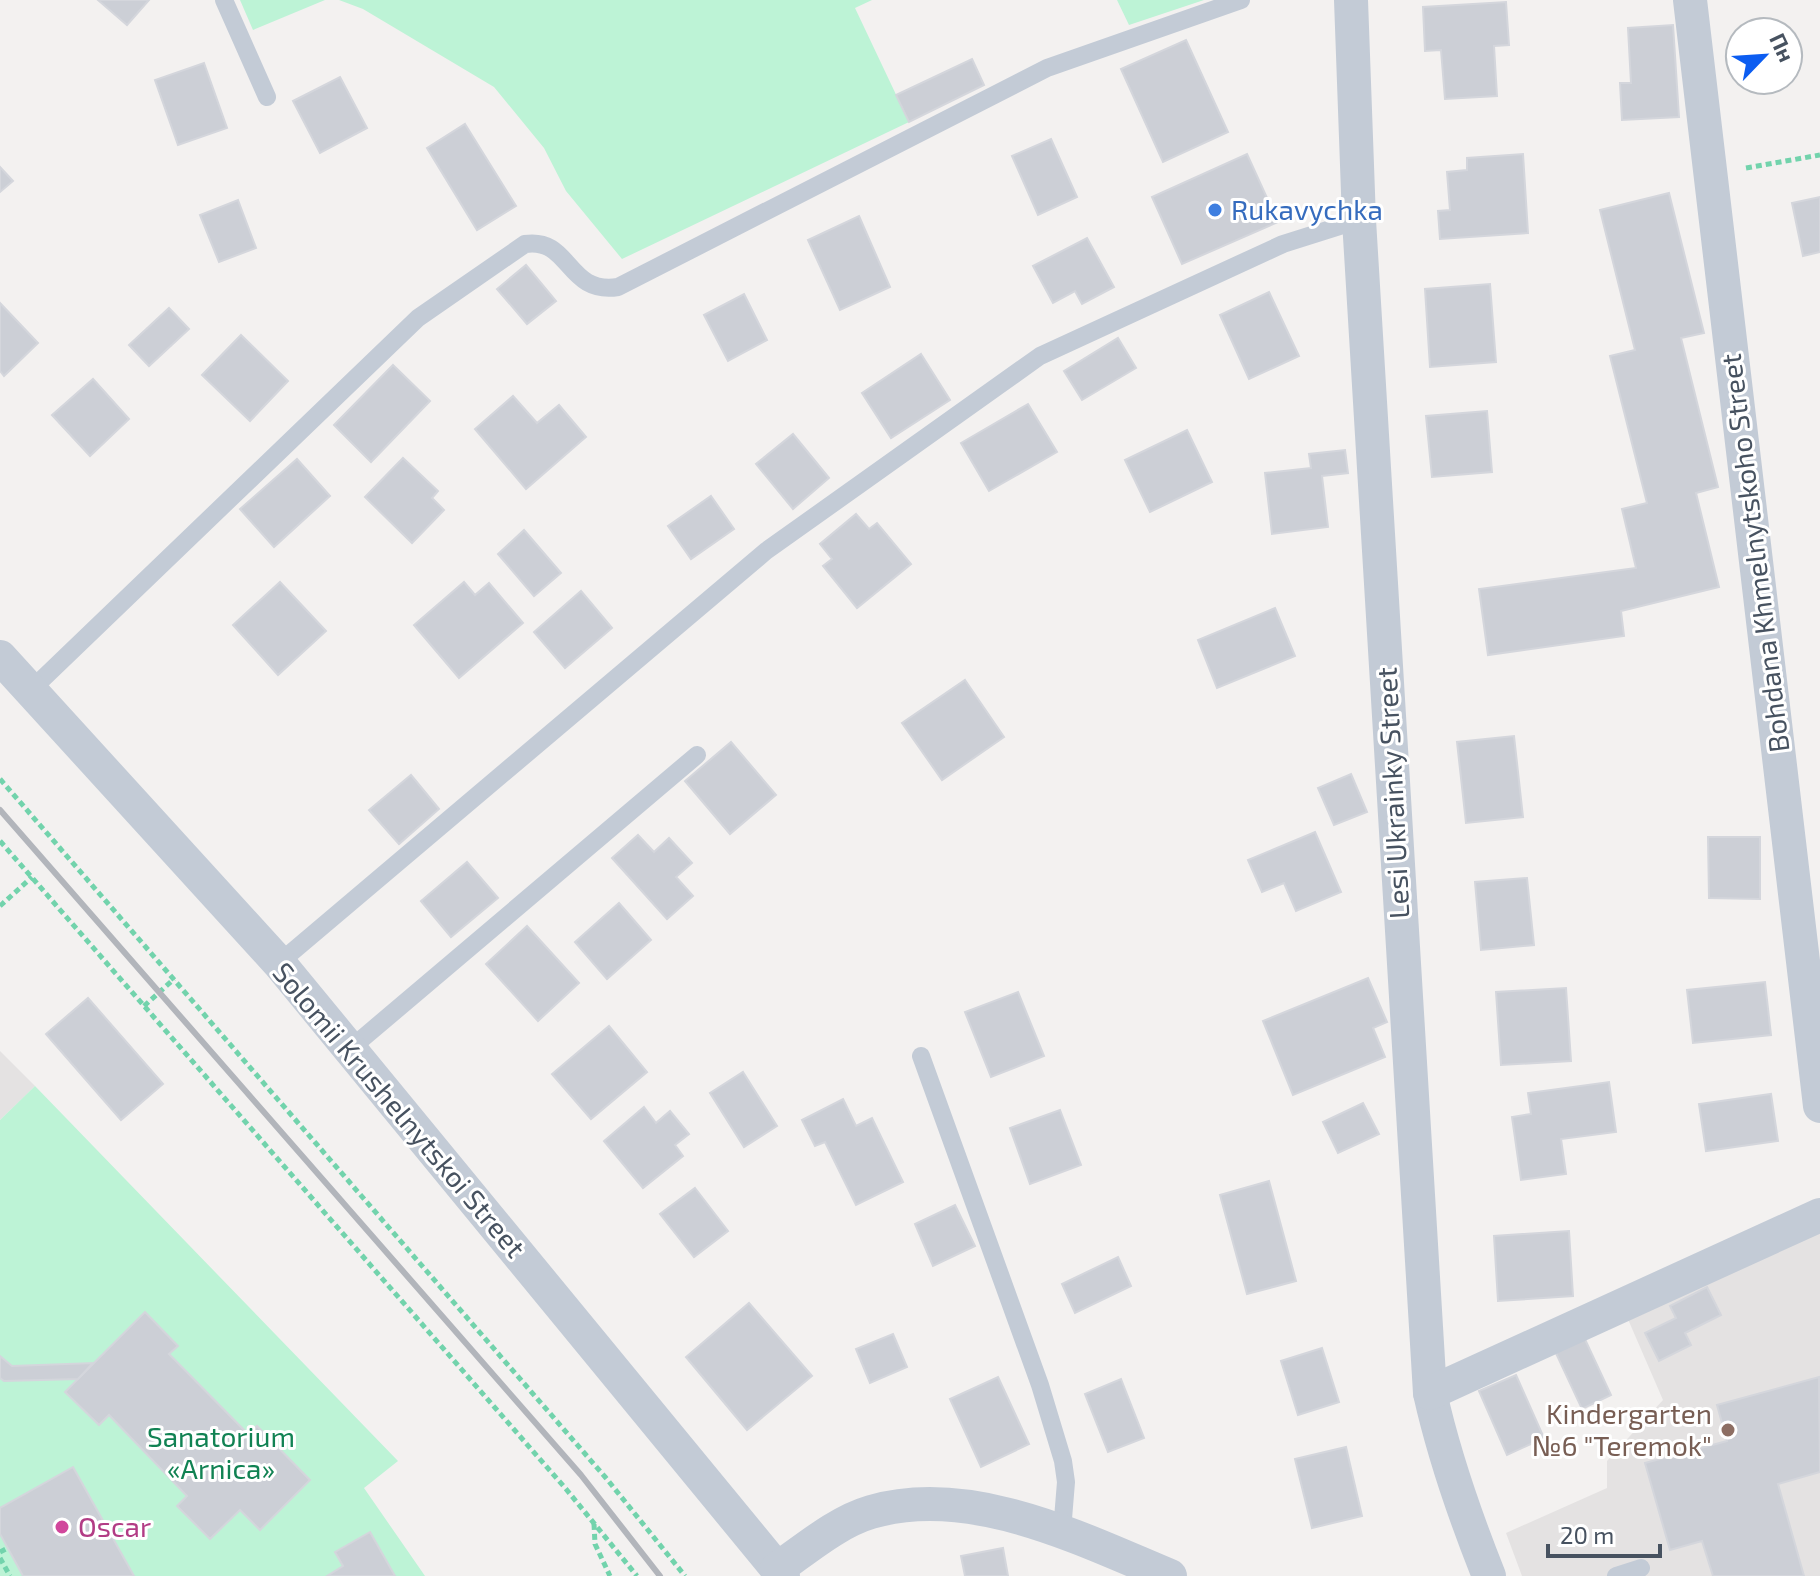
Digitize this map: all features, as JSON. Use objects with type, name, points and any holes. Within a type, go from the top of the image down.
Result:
[{"type":"street","name":"Lesi Ukrainky Street","points":[[1351,0],[1359,220],[1430,1393],[1440,1437],[1489,1576]]},
{"type":"street","name":"Bohdana Khmelnytskoho Street","points":[[1690,0],[1820,1106]]},
{"type":"street","name":"Solomii Krushelnytskoi Street","points":[[0,657],[279,963],[780,1572]]},
{"type":"street","points":[[1430,1393],[1820,1215]]},
{"type":"street","points":[[780,1572],[834,1529],[871,1512],[931,1505],[983,1511],[1062,1531],[1170,1576]]},
{"type":"lane","points":[[224,0],[267,97]]},
{"type":"lane","points":[[31,690],[418,318],[525,244],[538,242],[557,251],[580,278],[600,290],[618,287],[1047,68],[1241,0]]},
{"type":"lane","points":[[279,963],[766,551],[1040,356],[1283,244],[1359,220]]},
{"type":"lane","points":[[350,1049],[697,755]]},
{"type":"lane","points":[[921,1056],[1040,1385],[1063,1461],[1066,1482],[1062,1531]]},
{"type":"lane","points":[[1616,1576],[1641,1568]]},
{"type":"path","points":[[1710,174],[1820,155]]},
{"type":"path","points":[[0,779],[606,1478],[684,1576]]},
{"type":"path","points":[[0,841],[637,1576]]},
{"type":"path","points":[[0,906],[32,877]]},
{"type":"path","points":[[144,1006],[174,979]]},
{"type":"path","points":[[594,1523],[595,1544],[610,1576]]},
{"type":"path","points":[[8,1548],[0,1555],[10,1576]]},
{"type":"shaded area","points":[[0,1051],[35,1086],[0,1120]]},
{"type":"shaded area","name":"Kindergarten №6 \"Teremok\"","points":[[1820,1231],[1820,1576],[1522,1576],[1506,1533],[1607,1488],[1607,1461],[1663,1400],[1627,1317]]},
{"type":"green space","points":[[240,0],[325,0],[253,30]]},
{"type":"green space","points":[[339,0],[872,0],[855,8],[909,122],[622,259],[566,191],[544,148],[494,87],[363,9]]},
{"type":"green space","points":[[1117,0],[1204,0],[1129,25]]},
{"type":"green space","name":"Sanatorium «Arnica»","points":[[35,1086],[398,1461],[364,1488],[425,1576],[0,1576],[0,1120]]},
{"type":"building","points":[[98,0],[149,0],[127,25]]},
{"type":"building","points":[[1506,2],[1509,45],[1494,46],[1497,96],[1445,99],[1441,50],[1425,51],[1423,7]]},
{"type":"building","points":[[1673,25],[1679,117],[1622,120],[1620,83],[1631,83],[1628,28]]},
{"type":"building","points":[[1186,40],[1228,132],[1163,162],[1121,69]]},
{"type":"building","points":[[972,59],[984,85],[909,122],[896,95]]},
{"type":"building","points":[[204,63],[227,128],[178,145],[155,80]]},
{"type":"building","points":[[340,77],[367,128],[320,153],[293,101]]},
{"type":"building","points":[[465,124],[516,206],[477,230],[427,148]]},
{"type":"building","points":[[1051,139],[1077,197],[1038,215],[1012,156]]},
{"type":"building","name":"Rukavychka","points":[[1247,154],[1278,222],[1182,264],[1152,197]]},
{"type":"building","points":[[1523,154],[1528,233],[1440,239],[1438,211],[1450,210],[1447,172],[1467,170],[1467,158]]},
{"type":"building","points":[[0,167],[13,181],[0,192]]},
{"type":"building","points":[[1669,193],[1704,333],[1681,338],[1718,487],[1696,493],[1719,587],[1621,611],[1624,636],[1488,655],[1479,589],[1636,568],[1622,509],[1647,503],[1610,356],[1635,350],[1600,210]]},
{"type":"building","points":[[1820,197],[1820,252],[1803,256],[1792,203]]},
{"type":"building","points":[[238,200],[256,248],[219,262],[200,215]]},
{"type":"building","points":[[859,216],[890,287],[840,310],[808,240]]},
{"type":"building","points":[[1087,238],[1114,287],[1082,304],[1075,291],[1053,303],[1033,266]]},
{"type":"building","points":[[526,265],[556,301],[527,324],[497,289]]},
{"type":"building","points":[[1490,284],[1496,362],[1430,367],[1425,289]]},
{"type":"building","points":[[1269,292],[1299,356],[1249,379],[1220,315]]},
{"type":"building","points":[[744,294],[767,340],[728,361],[704,315]]},
{"type":"building","points":[[0,303],[38,343],[4,376],[0,371]]},
{"type":"building","points":[[169,308],[189,329],[149,366],[129,345]]},
{"type":"building","points":[[241,335],[288,381],[250,421],[202,375]]},
{"type":"building","points":[[1118,338],[1136,368],[1082,400],[1064,371]]},
{"type":"building","points":[[921,354],[950,400],[891,438],[862,393]]},
{"type":"building","points":[[393,365],[430,401],[371,462],[334,425]]},
{"type":"building","points":[[93,379],[129,419],[90,456],[52,415]]},
{"type":"building","points":[[513,396],[537,423],[559,405],[586,437],[526,489],[475,429]]},
{"type":"building","points":[[1028,404],[1057,452],[989,491],[961,443]]},
{"type":"building","points":[[1487,411],[1492,472],[1432,477],[1426,416]]},
{"type":"building","points":[[1187,430],[1212,482],[1150,512],[1125,460]]},
{"type":"building","points":[[793,434],[829,478],[793,509],[756,464]]},
{"type":"building","points":[[1345,450],[1348,473],[1322,476],[1328,527],[1272,534],[1265,473],[1311,468],[1309,454]]},
{"type":"building","points":[[403,458],[438,491],[432,498],[444,510],[412,543],[365,497]]},
{"type":"building","points":[[297,459],[330,496],[274,547],[240,509]]},
{"type":"building","points":[[711,496],[734,529],[691,559],[668,526]]},
{"type":"building","points":[[856,514],[869,529],[877,523],[911,564],[857,608],[823,566],[832,559],[820,544]]},
{"type":"building","points":[[524,530],[561,573],[534,596],[498,554]]},
{"type":"building","points":[[280,582],[326,631],[278,675],[233,625]]},
{"type":"building","points":[[464,582],[475,595],[489,583],[523,623],[459,678],[414,625]]},
{"type":"building","points":[[581,591],[612,628],[565,668],[534,632]]},
{"type":"building","points":[[1275,608],[1295,656],[1217,688],[1198,640]]},
{"type":"building","points":[[965,680],[1004,737],[942,780],[902,723]]},
{"type":"building","points":[[1514,736],[1523,817],[1466,823],[1457,742]]},
{"type":"building","points":[[731,742],[776,795],[730,834],[685,781]]},
{"type":"building","points":[[1351,774],[1367,812],[1334,825],[1318,788]]},
{"type":"building","points":[[411,775],[439,809],[399,844],[369,810]]},
{"type":"building","points":[[1315,832],[1341,892],[1296,911],[1284,883],[1262,892],[1248,860]]},
{"type":"building","points":[[638,835],[654,852],[669,838],[692,863],[676,877],[693,896],[667,919],[612,858]]},
{"type":"building","points":[[1708,837],[1760,837],[1760,899],[1709,898]]},
{"type":"building","points":[[467,862],[498,898],[451,937],[421,901]]},
{"type":"building","points":[[1527,878],[1534,945],[1481,950],[1475,882]]},
{"type":"building","points":[[619,903],[651,940],[607,979],[575,942]]},
{"type":"building","points":[[527,926],[579,983],[538,1021],[486,964]]},
{"type":"building","points":[[1368,978],[1387,1022],[1373,1028],[1385,1057],[1293,1095],[1263,1021]]},
{"type":"building","points":[[1765,982],[1771,1035],[1693,1043],[1687,990]]},
{"type":"building","points":[[1566,988],[1571,1061],[1501,1065],[1496,992]]},
{"type":"building","points":[[1018,992],[1044,1056],[991,1077],[965,1012]]},
{"type":"building","points":[[88,998],[163,1084],[121,1120],[46,1034]]},
{"type":"building","points":[[609,1026],[647,1072],[591,1119],[552,1074]]},
{"type":"building","points":[[743,1072],[777,1126],[744,1147],[710,1093]]},
{"type":"building","points":[[1609,1082],[1616,1132],[1561,1139],[1566,1174],[1521,1180],[1512,1117],[1531,1114],[1528,1093]]},
{"type":"building","points":[[1771,1094],[1778,1141],[1706,1151],[1699,1104]]},
{"type":"building","points":[[843,1099],[856,1126],[872,1118],[903,1182],[856,1205],[825,1142],[815,1146],[802,1120]]},
{"type":"building","points":[[1363,1103],[1379,1134],[1338,1153],[1323,1122]]},
{"type":"building","points":[[644,1107],[656,1123],[670,1111],[689,1134],[675,1145],[683,1156],[643,1188],[604,1141]]},
{"type":"building","points":[[1060,1110],[1081,1165],[1030,1184],[1010,1128]]},
{"type":"building","points":[[1269,1181],[1296,1281],[1247,1294],[1220,1195]]},
{"type":"building","points":[[695,1188],[728,1231],[694,1257],[660,1214]]},
{"type":"building","points":[[955,1205],[975,1246],[933,1266],[915,1224]]},
{"type":"building","points":[[1569,1231],[1573,1296],[1498,1301],[1494,1236]]},
{"type":"building","points":[[1118,1257],[1131,1286],[1075,1313],[1062,1284]]},
{"type":"building","points":[[1707,1287],[1721,1315],[1685,1333],[1691,1345],[1659,1361],[1645,1333],[1676,1318],[1670,1306]]},
{"type":"building","points":[[749,1303],[812,1376],[747,1430],[686,1357]]},
{"type":"building","points":[[145,1312],[178,1346],[169,1354],[248,1434],[257,1426],[310,1480],[260,1530],[240,1510],[210,1539],[177,1506],[187,1496],[109,1415],[99,1425],[65,1392]]},
{"type":"building","points":[[893,1334],[907,1367],[870,1383],[856,1349]]},
{"type":"building","points":[[1583,1335],[1611,1395],[1582,1409],[1554,1349]]},
{"type":"building","points":[[1322,1348],[1339,1402],[1298,1415],[1281,1361]]},
{"type":"building","points":[[0,1356],[12,1366],[93,1363],[78,1379],[4,1381],[0,1378]]},
{"type":"building","points":[[1516,1375],[1544,1438],[1507,1455],[1479,1391]]},
{"type":"building","points":[[998,1377],[1029,1444],[981,1467],[950,1399]]},
{"type":"building","points":[[1819,1377],[1820,1472],[1778,1484],[1804,1576],[1713,1576],[1702,1541],[1670,1550],[1645,1463],[1727,1441],[1717,1405]]},
{"type":"building","points":[[1121,1379],[1144,1438],[1108,1452],[1085,1394]]},
{"type":"building","points":[[1346,1447],[1362,1516],[1312,1528],[1295,1459]]},
{"type":"building","name":"Oscar","points":[[73,1467],[134,1576],[23,1576],[0,1534],[0,1508]]},
{"type":"building","points":[[370,1532],[395,1576],[327,1576],[343,1566],[335,1552]]},
{"type":"building","points":[[1003,1548],[1008,1576],[965,1576],[961,1556]]},
{"type":"railway","points":[[0,810],[581,1475],[660,1576]]},
{"type":"place","name":"Rukavychka","points":[[1215,210]]},
{"type":"place","name":"Kindergarten №6 \"Teremok\"","points":[[1728,1430]]},
{"type":"place","name":"Oscar","points":[[62,1527]]}]
